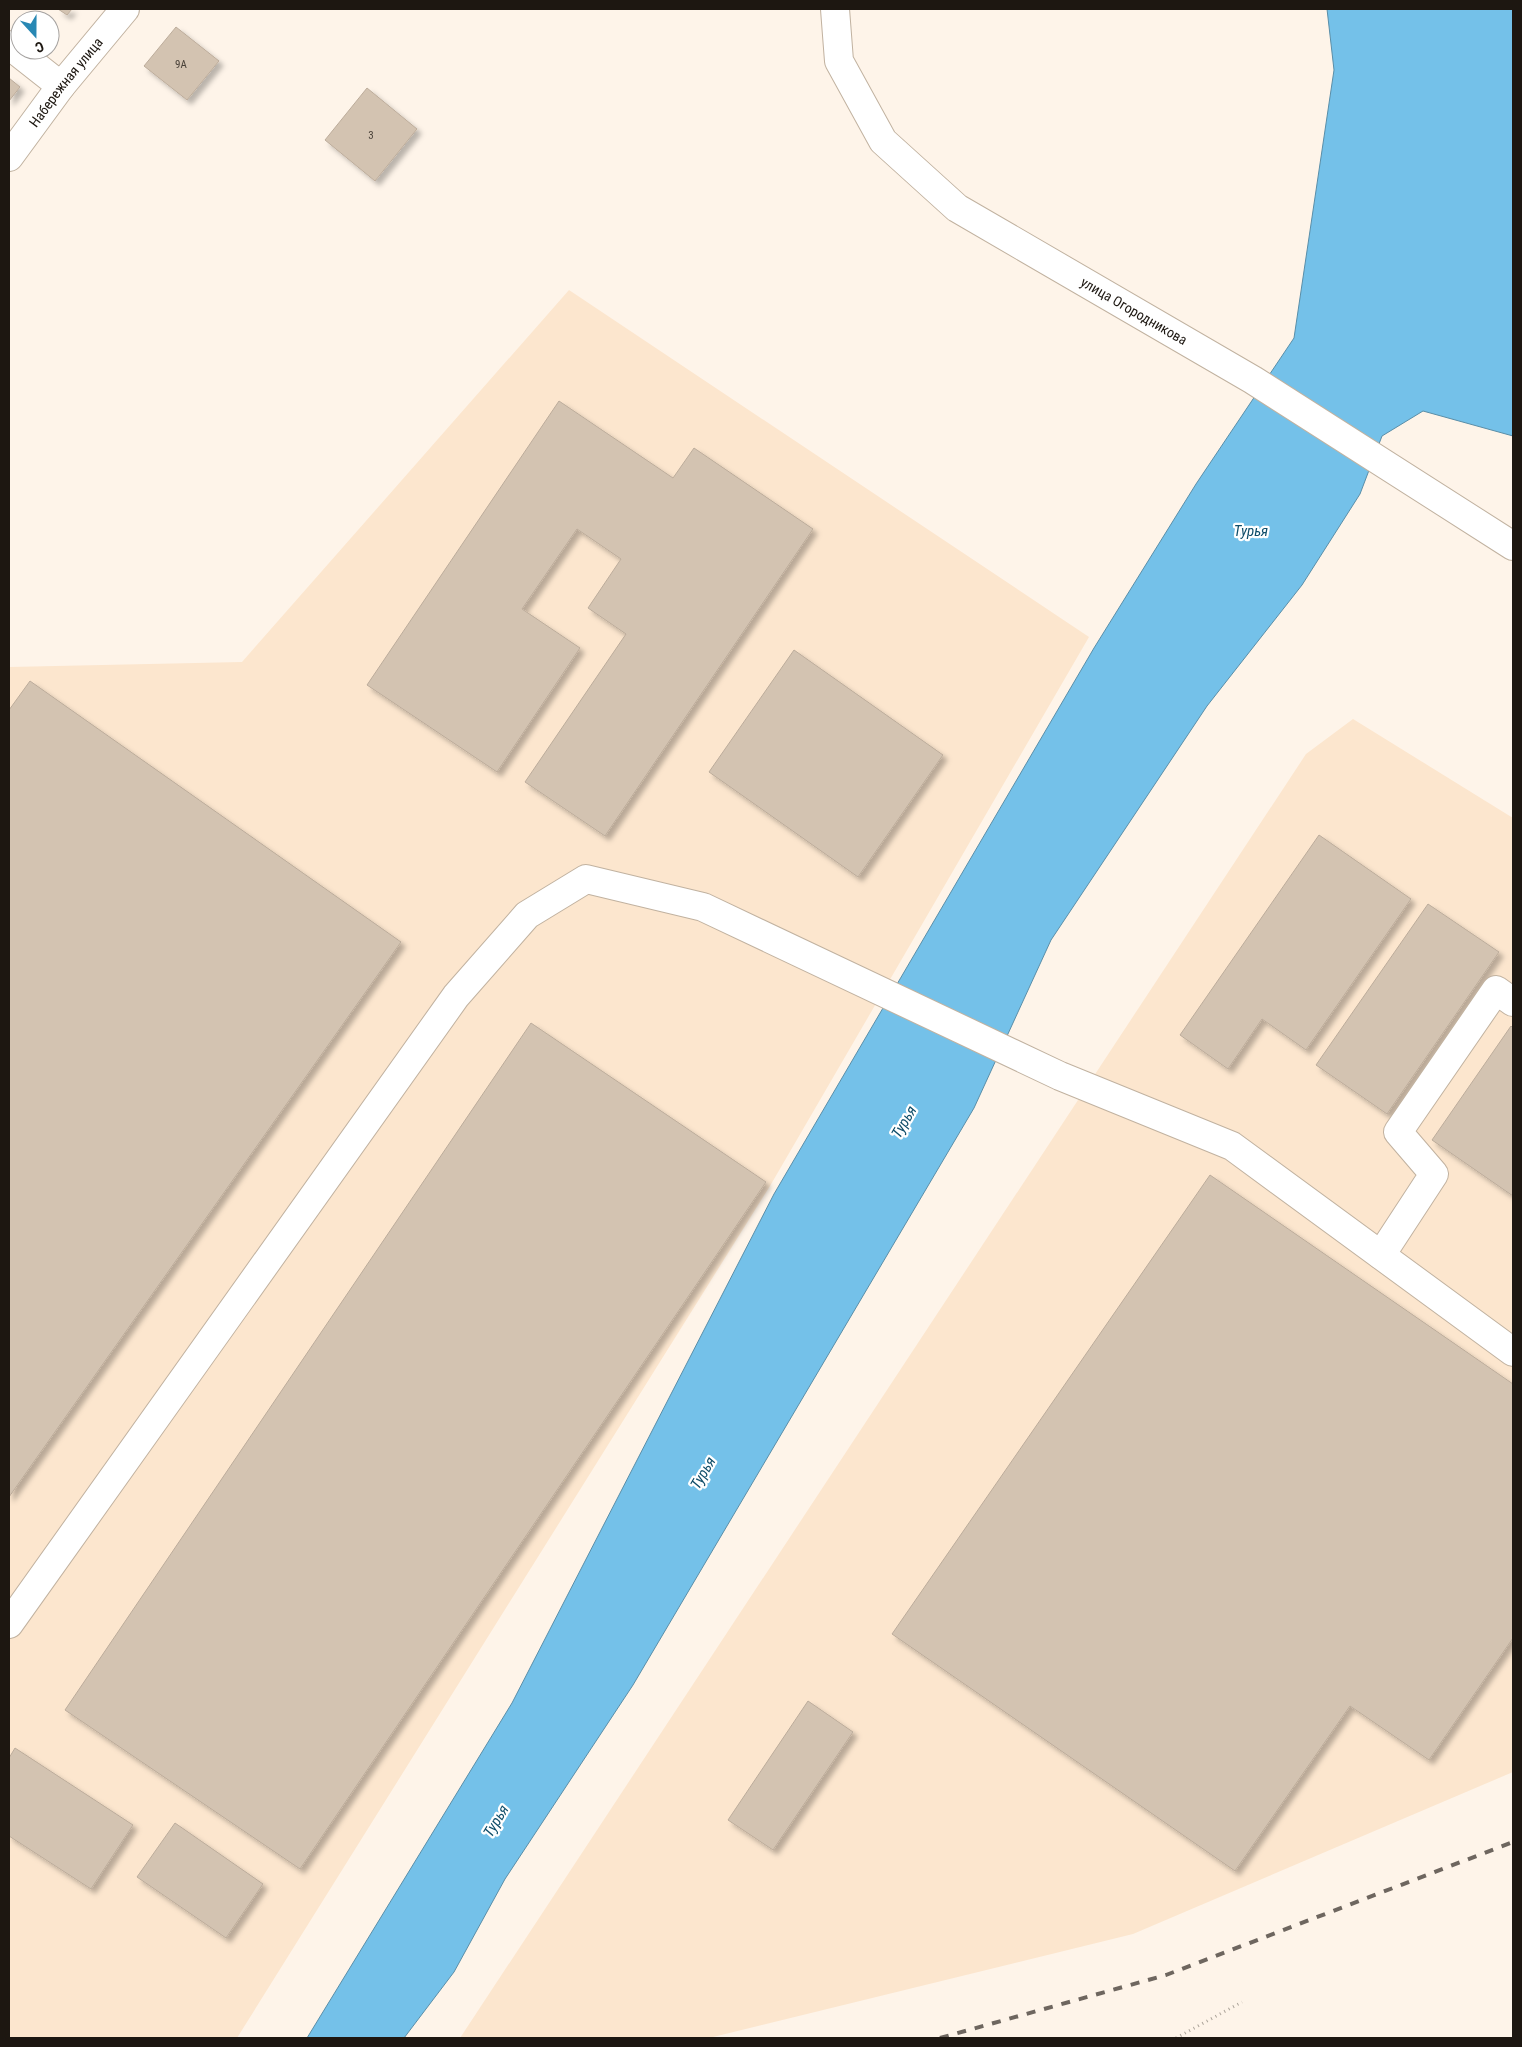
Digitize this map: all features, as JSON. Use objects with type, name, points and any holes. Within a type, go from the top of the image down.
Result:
[{"type":"street","name":"Набережная улица","points":[[9,157],[61,86],[125,9]]},
{"type":"street","name":"улица Огородникова","points":[[835,9],[839,61],[883,141],[957,208],[1253,380],[1513,546]]},
{"type":"street","points":[[9,45],[61,86]]},
{"type":"street","points":[[9,1624],[456,996],[527,915],[586,880],[703,907],[1060,1076],[1232,1146],[1513,1352]]},
{"type":"street","points":[[1380,1255],[1434,1174],[1398,1132],[1496,990],[1513,1002]]},
{"type":"path","points":[[1176,2038],[1242,2002]]},
{"type":"shaded area","points":[[569,290],[1089,637],[770,1186],[237,2038],[9,2038],[9,667],[242,662]]},
{"type":"shaded area","points":[[1353,719],[1513,818],[1513,1772],[1133,1934],[709,2038],[460,2038],[1306,754]]},
{"type":"water","name":"Турья","points":[[1327,9],[1513,9],[1513,436],[1423,411],[1382,436],[1360,494],[1302,585],[1207,706],[1051,940],[974,1108],[633,1685],[505,1879],[454,1972],[404,2038],[307,2038],[512,1703],[774,1194],[1094,648],[1196,484],[1294,338],[1334,70]]},
{"type":"building","points":[[58,9],[72,9],[67,15]]},
{"type":"building","points":[[176,27],[219,61],[187,100],[144,66]]},
{"type":"building","points":[[9,78],[20,87],[9,101]]},
{"type":"building","points":[[367,88],[417,129],[375,181],[325,140]]},
{"type":"building","points":[[559,401],[673,478],[694,448],[813,529],[605,836],[525,782],[626,634],[588,608],[621,559],[577,529],[522,609],[580,648],[497,772],[367,685]]},
{"type":"building","points":[[794,650],[943,755],[858,877],[709,772]]},
{"type":"building","points":[[30,681],[401,942],[9,1497],[9,710]]},
{"type":"building","points":[[1319,835],[1411,899],[1306,1050],[1262,1019],[1228,1069],[1180,1035]]},
{"type":"building","points":[[1428,904],[1499,952],[1387,1114],[1316,1065]]},
{"type":"building","points":[[531,1023],[766,1182],[300,1869],[65,1710]]},
{"type":"building","points":[[1511,1026],[1513,1028],[1513,1196],[1432,1140]]},
{"type":"building","points":[[1210,1175],[1513,1384],[1513,1638],[1429,1760],[1350,1706],[1235,1871],[892,1634]]},
{"type":"building","points":[[808,1701],[853,1732],[773,1850],[728,1820]]},
{"type":"building","points":[[15,1748],[133,1825],[91,1889],[9,1836],[9,1758]]},
{"type":"building","points":[[175,1823],[263,1884],[226,1938],[137,1877]]},
{"type":"railway","points":[[940,2038],[1166,1975],[1513,1842]]}]
